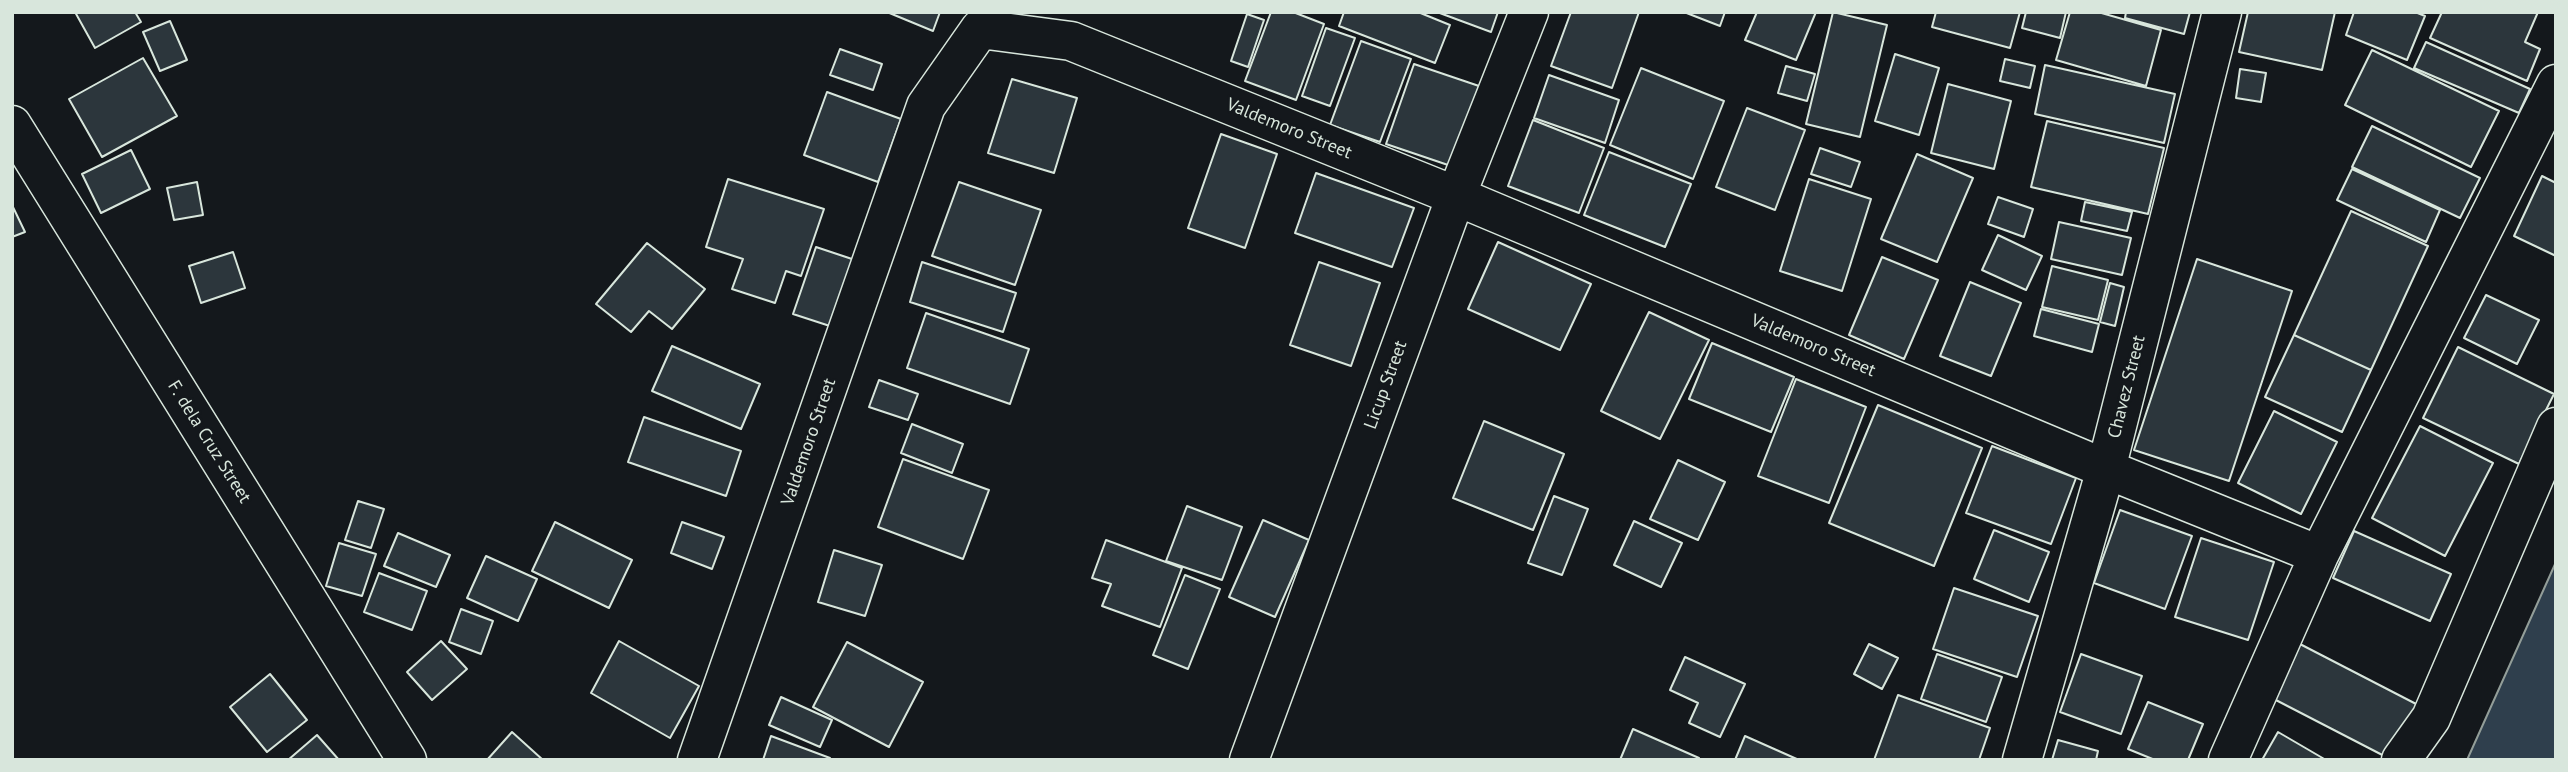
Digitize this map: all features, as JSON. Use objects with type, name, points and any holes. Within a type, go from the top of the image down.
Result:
[{"type":"street","name":"Licup Street","points":[[1249,760],[1456,197],[1529,12]]},
{"type":"street","name":"Chavez Street","points":[[2022,760],[2106,469],[2222,12]]},
{"type":"street","name":"Valdemoro Street","points":[[697,760],[926,106],[980,29],[1071,41],[1456,197],[2106,469],[2319,555]]},
{"type":"street","points":[[2228,760],[2319,555],[2556,84]]},
{"type":"street","name":"F. dela Cruz Street","points":[[12,125],[407,760]]},
{"type":"street","points":[[2401,760],[2431,718],[2556,427]]},
{"type":"water","points":[[2556,562],[2556,760],[2467,760]]},
{"type":"building","points":[[75,12],[135,12],[141,22],[95,48]]},
{"type":"building","points":[[887,12],[940,12],[933,31]]},
{"type":"building","points":[[1271,12],[1293,12],[1324,24],[1296,100],[1245,81]]},
{"type":"building","points":[[1344,12],[1418,12],[1450,25],[1435,63],[1339,26]]},
{"type":"building","points":[[1437,12],[1498,12],[1491,32]]},
{"type":"building","points":[[1571,12],[1639,12],[1612,88],[1551,66]]},
{"type":"building","points":[[1684,12],[1725,12],[1720,26]]},
{"type":"building","points":[[1757,12],[1816,12],[1796,60],[1745,40]]},
{"type":"building","points":[[1833,12],[1887,25],[1860,137],[1806,124]]},
{"type":"building","points":[[1936,12],[2020,12],[2010,48],[1932,27]]},
{"type":"building","points":[[2026,12],[2066,12],[2060,38],[2022,28]]},
{"type":"building","points":[[2070,12],[2098,12],[2161,30],[2146,86],[2056,60]]},
{"type":"building","points":[[2126,12],[2190,12],[2184,34],[2125,18]]},
{"type":"building","points":[[2248,12],[2335,12],[2322,70],[2239,52]]},
{"type":"building","points":[[2354,12],[2415,12],[2425,16],[2407,60],[2346,35]]},
{"type":"building","points":[[2442,12],[2538,12],[2525,42],[2540,49],[2527,81],[2430,38]]},
{"type":"building","points":[[1247,14],[1264,20],[1248,67],[1231,61]]},
{"type":"building","points":[[170,21],[187,60],[160,71],[143,32]]},
{"type":"building","points":[[1326,28],[1355,38],[1330,106],[1302,96]]},
{"type":"building","points":[[1361,41],[1411,59],[1380,142],[1330,125]]},
{"type":"building","points":[[2426,42],[2530,89],[2519,113],[2414,68]]},
{"type":"building","points":[[840,49],[882,64],[873,90],[830,75]]},
{"type":"building","points":[[2372,50],[2499,111],[2471,167],[2345,105]]},
{"type":"building","points":[[1895,54],[1939,68],[1919,135],[1875,121]]},
{"type":"building","points":[[143,58],[177,116],[102,157],[69,99]]},
{"type":"building","points":[[2005,59],[2035,66],[2030,88],[2000,81]]},
{"type":"building","points":[[1414,64],[1479,86],[1451,166],[1386,144]]},
{"type":"building","points":[[2045,65],[2175,94],[2164,143],[2035,114]]},
{"type":"building","points":[[1786,66],[1815,74],[1807,101],[1778,93]]},
{"type":"building","points":[[1641,68],[1724,101],[1693,179],[1610,145]]},
{"type":"building","points":[[2240,69],[2266,73],[2261,102],[2236,98]]},
{"type":"building","points":[[1549,75],[1619,100],[1605,143],[1534,118]]},
{"type":"building","points":[[1012,79],[1077,98],[1054,173],[988,153]]},
{"type":"building","points":[[1948,84],[2011,101],[1994,169],[1931,153]]},
{"type":"building","points":[[827,92],[901,119],[878,182],[804,155]]},
{"type":"building","points":[[1747,108],[1805,130],[1775,210],[1716,187]]},
{"type":"building","points":[[1533,120],[1604,148],[1579,213],[1508,186]]},
{"type":"building","points":[[2047,121],[2164,148],[2148,214],[2031,187]]},
{"type":"building","points":[[2372,126],[2480,178],[2460,218],[2352,167]]},
{"type":"building","points":[[1221,134],[1277,154],[1245,248],[1188,228]]},
{"type":"building","points":[[1820,148],[1860,162],[1851,187],[1811,174]]},
{"type":"building","points":[[131,150],[150,189],[101,213],[82,174]]},
{"type":"building","points":[[1609,152],[1691,184],[1665,247],[1584,215]]},
{"type":"building","points":[[1917,154],[1973,178],[1937,262],[1881,239]]},
{"type":"building","points":[[2352,169],[2440,210],[2426,242],[2337,200]]},
{"type":"building","points":[[1316,173],[1414,208],[1392,267],[1295,233]]},
{"type":"building","points":[[2542,176],[2556,183],[2556,256],[2514,236]]},
{"type":"building","points":[[728,179],[824,209],[801,276],[786,271],[775,303],[732,289],[743,259],[706,247]]},
{"type":"building","points":[[1809,179],[1871,199],[1842,291],[1780,271]]},
{"type":"building","points":[[197,182],[203,215],[174,220],[167,188]]},
{"type":"building","points":[[959,182],[1041,210],[1015,285],[932,256]]},
{"type":"building","points":[[1998,197],[2033,209],[2024,237],[1988,224]]},
{"type":"building","points":[[2085,202],[2132,212],[2127,231],[2081,221]]},
{"type":"building","points":[[12,205],[25,232],[12,237]]},
{"type":"building","points":[[2351,211],[2428,246],[2371,370],[2294,335]]},
{"type":"building","points":[[2059,222],[2131,238],[2122,275],[2051,259]]},
{"type":"building","points":[[1998,235],[2042,256],[2026,290],[1982,270]]},
{"type":"building","points":[[1498,242],[1591,284],[1560,350],[1468,309]]},
{"type":"building","points":[[647,243],[705,289],[672,329],[649,311],[631,332],[596,304]]},
{"type":"building","points":[[816,247],[858,261],[836,328],[793,314]]},
{"type":"building","points":[[233,252],[245,288],[201,303],[189,266]]},
{"type":"building","points":[[1882,257],[1938,280],[1904,359],[1849,335]]},
{"type":"building","points":[[2197,259],[2292,291],[2229,481],[2134,450]]},
{"type":"building","points":[[922,262],[1016,293],[1003,332],[910,302]]},
{"type":"building","points":[[1319,262],[1380,283],[1351,366],[1290,345]]},
{"type":"building","points":[[2052,266],[2108,280],[2098,320],[2042,307]]},
{"type":"building","points":[[1970,282],[2021,303],[1991,376],[1940,356]]},
{"type":"building","points":[[2110,283],[2124,287],[2115,326],[2100,322]]},
{"type":"building","points":[[2486,295],[2539,320],[2517,364],[2464,338]]},
{"type":"building","points":[[2041,309],[2099,324],[2092,352],[2034,336]]},
{"type":"building","points":[[1649,312],[1709,340],[1660,439],[1601,411]]},
{"type":"building","points":[[926,313],[1029,349],[1010,404],[907,368]]},
{"type":"building","points":[[2294,335],[2371,370],[2342,432],[2265,397]]},
{"type":"building","points":[[1712,343],[1794,377],[1771,432],[1689,399]]},
{"type":"building","points":[[672,346],[760,384],[741,429],[652,391]]},
{"type":"building","points":[[2458,347],[2554,394],[2519,464],[2423,418]]},
{"type":"building","points":[[1796,379],[1866,407],[1829,503],[1758,476]]},
{"type":"building","points":[[879,380],[918,394],[908,420],[869,407]]},
{"type":"building","points":[[1878,405],[1982,448],[1934,566],[1829,523]]},
{"type":"building","points":[[2274,411],[2337,442],[2301,514],[2238,483]]},
{"type":"building","points":[[644,417],[741,451],[726,496],[628,462]]},
{"type":"building","points":[[1484,421],[1564,454],[1533,530],[1453,498]]},
{"type":"building","points":[[912,424],[963,444],[952,473],[901,453]]},
{"type":"building","points":[[2420,426],[2493,463],[2445,556],[2372,518]]},
{"type":"building","points":[[1992,446],[2076,478],[2051,544],[1966,513]]},
{"type":"building","points":[[903,459],[989,490],[963,559],[878,527]]},
{"type":"building","points":[[1678,460],[1725,482],[1698,540],[1650,519]]},
{"type":"building","points":[[1554,496],[1588,509],[1562,575],[1528,563]]},
{"type":"building","points":[[358,501],[384,509],[371,548],[345,540]]},
{"type":"building","points":[[1187,506],[1242,527],[1222,580],[1166,561]]},
{"type":"building","points":[[2120,510],[2192,536],[2165,609],[2094,583]]},
{"type":"building","points":[[1263,520],[1309,540],[1275,617],[1229,597]]},
{"type":"building","points":[[1634,521],[1682,543],[1661,587],[1614,565]]},
{"type":"building","points":[[555,522],[632,560],[609,608],[532,571]]},
{"type":"building","points":[[682,522],[724,537],[712,569],[671,553]]},
{"type":"building","points":[[1994,530],[2049,552],[2029,602],[1974,579]]},
{"type":"building","points":[[2354,531],[2451,574],[2430,621],[2333,578]]},
{"type":"building","points":[[398,533],[450,555],[436,587],[384,566]]},
{"type":"building","points":[[2201,538],[2274,562],[2248,640],[2175,617]]},
{"type":"building","points":[[1106,540],[1182,568],[1160,627],[1102,606],[1111,584],[1092,578]]},
{"type":"building","points":[[339,543],[376,554],[362,596],[326,586]]},
{"type":"building","points":[[834,550],[882,565],[865,616],[818,602]]},
{"type":"building","points":[[486,556],[537,579],[518,621],[467,598]]},
{"type":"building","points":[[379,573],[427,591],[412,630],[364,612]]},
{"type":"building","points":[[1185,575],[1220,589],[1188,669],[1153,655]]},
{"type":"building","points":[[1954,588],[2038,616],[2017,677],[1933,649]]},
{"type":"building","points":[[461,609],[493,621],[481,654],[449,642]]},
{"type":"building","points":[[441,641],[467,669],[432,700],[407,672]]},
{"type":"building","points":[[619,641],[699,686],[670,738],[591,693]]},
{"type":"building","points":[[847,642],[923,682],[889,747],[813,707]]},
{"type":"building","points":[[2298,643],[2420,706],[2392,760],[2270,697]]},
{"type":"building","points":[[1869,644],[1898,658],[1882,689],[1854,674]]},
{"type":"building","points":[[1937,654],[2002,677],[1986,722],[1921,699]]},
{"type":"building","points":[[2081,654],[2142,676],[2121,734],[2060,712]]},
{"type":"building","points":[[1685,657],[1745,684],[1720,737],[1689,723],[1698,703],[1670,690]]},
{"type":"building","points":[[270,674],[307,720],[267,752],[230,707]]},
{"type":"building","points":[[1898,695],[1990,728],[1979,760],[1874,760]]},
{"type":"building","points":[[781,697],[832,720],[820,747],[769,725]]},
{"type":"building","points":[[2148,702],[2203,724],[2188,760],[2155,760],[2128,749]]},
{"type":"building","points":[[1633,729],[1699,758],[1620,760]]},
{"type":"building","points":[[512,732],[543,760],[487,760]]},
{"type":"building","points":[[2278,732],[2326,760],[2262,760]]},
{"type":"building","points":[[317,735],[339,760],[288,760]]},
{"type":"building","points":[[771,736],[830,758],[763,760]]},
{"type":"building","points":[[1745,736],[1799,760],[1735,760]]},
{"type":"building","points":[[2058,740],[2098,751],[2096,760],[2052,760]]}]
